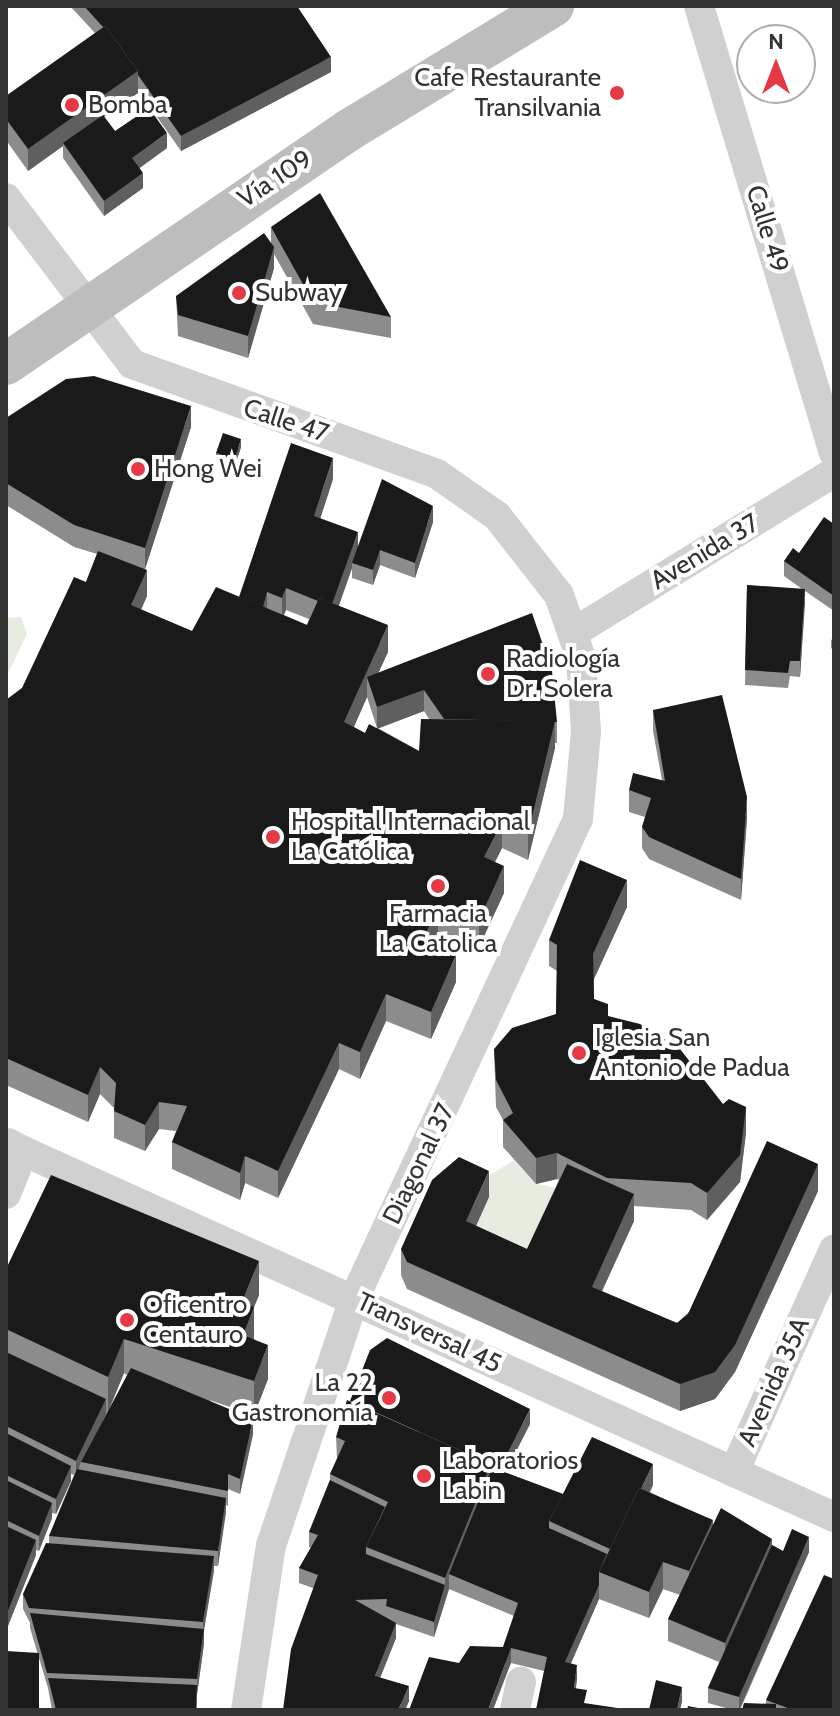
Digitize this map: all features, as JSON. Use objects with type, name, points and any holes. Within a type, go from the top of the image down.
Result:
[{"type":"main road","name":"Vía 109","points":[[6,364],[84,305],[553,6]]},
{"type":"street","name":"Calle 49","points":[[699,6],[834,452]]},
{"type":"street","name":"Calle 47","points":[[6,198],[123,356],[148,373],[437,474],[518,537],[576,631]]},
{"type":"street","name":"Avenida 37","points":[[576,631],[834,472]]},
{"type":"street","name":"Diagonal 37","points":[[246,1707],[271,1545],[354,1299],[578,819],[586,732],[576,631]]},
{"type":"street","name":"Transversal 45","points":[[15,1147],[834,1517]]},
{"type":"street","points":[[6,1194],[15,1147]]},
{"type":"street","name":"Avenida 35A","points":[[734,1472],[834,1249]]},
{"type":"shaded area","points":[[21,617],[27,634],[6,677],[6,618]]},
{"type":"shaded area","points":[[514,1160],[536,1184],[567,1190],[527,1276],[466,1248],[489,1198],[484,1179]]},
{"type":"building","points":[[84,6],[297,6],[331,57],[181,136],[105,26]]},
{"type":"building","name":"Bomba","points":[[105,26],[138,71],[28,149],[6,119],[6,96]]},
{"type":"building","points":[[149,108],[167,133],[132,158],[143,173],[104,201],[63,143],[103,115],[115,131]]},
{"type":"building","points":[[320,193],[391,317],[313,302],[271,227]]},
{"type":"building","name":"Subway","points":[[264,233],[274,247],[248,336],[178,315],[176,296]]},
{"type":"building","points":[[94,376],[191,406],[145,548],[74,525],[6,483],[6,418],[66,379]]},
{"type":"building","points":[[223,433],[241,439],[235,459],[216,453]]},
{"type":"building","points":[[291,443],[333,458],[314,516],[358,532],[332,604],[286,588],[282,598],[267,592],[263,607],[239,597]]},
{"type":"building","points":[[382,479],[433,506],[415,563],[380,550],[373,570],[352,563]]},
{"type":"building","points":[[824,517],[834,524],[834,596],[784,561],[793,548],[799,553]]},
{"type":"building","name":"Hospital Internacional La Católica","points":[[98,551],[147,570],[131,605],[192,631],[216,587],[307,625],[319,598],[388,625],[344,722],[365,733],[369,724],[419,751],[421,719],[555,721],[528,834],[502,822],[484,857],[504,866],[479,920],[438,905],[424,938],[456,955],[431,1012],[386,994],[360,1052],[339,1043],[278,1171],[245,1156],[240,1173],[172,1142],[187,1106],[159,1102],[145,1125],[114,1111],[116,1083],[100,1067],[88,1095],[6,1058],[6,700],[22,688],[74,577],[86,582]]},
{"type":"building","points":[[747,585],[805,589],[800,661],[790,661],[788,673],[745,670]]},
{"type":"building","name":"Radiología Dr. Solera","points":[[532,613],[552,671],[557,722],[444,719],[424,690],[377,707],[367,677]]},
{"type":"building","points":[[722,695],[747,797],[741,879],[649,837],[642,827],[651,798],[629,790],[633,773],[665,781],[653,710]]},
{"type":"building","name":"Iglesia San Antonio de Padua","points":[[580,860],[627,880],[593,954],[594,999],[608,1004],[608,1016],[640,1024],[680,1049],[723,1104],[729,1099],[746,1107],[740,1155],[707,1193],[691,1183],[607,1178],[557,1153],[536,1158],[503,1120],[513,1113],[496,1080],[494,1049],[512,1028],[556,1014],[557,945],[549,940]]},
{"type":"building","points":[[767,1141],[818,1164],[735,1345],[715,1372],[680,1384],[407,1262],[401,1249],[432,1180],[459,1157],[489,1171],[466,1221],[527,1249],[567,1164],[634,1194],[592,1287],[677,1323],[688,1314]]},
{"type":"building","name":"Oficentro Centauro","points":[[51,1175],[259,1261],[242,1302],[254,1307],[243,1335],[268,1345],[254,1381],[124,1339],[108,1377],[6,1329],[6,1269]]},
{"type":"building","points":[[387,1338],[530,1409],[499,1470],[563,1494],[549,1521],[549,1528],[607,1554],[599,1572],[599,1585],[565,1662],[577,1665],[574,1688],[587,1690],[584,1703],[631,1710],[536,1710],[547,1657],[511,1648],[488,1710],[409,1710],[429,1657],[459,1663],[470,1646],[503,1647],[518,1603],[449,1574],[491,1464],[350,1401],[370,1350]]},
{"type":"building","points":[[6,1352],[106,1399],[76,1461],[6,1426]]},
{"type":"building","points":[[131,1368],[253,1419],[240,1479],[228,1474],[228,1491],[81,1462]]},
{"type":"building","points":[[347,1400],[491,1464],[445,1578],[366,1547],[388,1502],[330,1474],[345,1441],[336,1437]]},
{"type":"building","points":[[6,1433],[71,1466],[56,1499],[6,1475]]},
{"type":"building","points":[[592,1437],[653,1464],[610,1549],[549,1521]]},
{"type":"building","points":[[77,1469],[226,1498],[218,1551],[49,1536]]},
{"type":"building","points":[[6,1480],[52,1503],[39,1536],[6,1520]]},
{"type":"building","points":[[330,1480],[385,1507],[366,1547],[366,1554],[445,1585],[434,1622],[386,1606],[387,1599],[355,1600],[396,1623],[375,1676],[409,1686],[398,1710],[283,1710],[291,1649],[318,1575],[299,1568],[318,1535],[309,1532]]},
{"type":"building","points":[[639,1488],[713,1520],[689,1571],[663,1562],[649,1592],[599,1572]]},
{"type":"building","points":[[721,1508],[772,1539],[725,1643],[668,1619]]},
{"type":"building","points":[[6,1526],[36,1540],[6,1616]]},
{"type":"building","points":[[792,1529],[809,1537],[739,1697],[708,1688],[772,1545],[783,1551]]},
{"type":"building","points":[[46,1543],[214,1556],[203,1622],[29,1608],[23,1594]]},
{"type":"building","points":[[824,1575],[834,1579],[834,1710],[793,1710],[766,1700]]},
{"type":"building","points":[[30,1613],[204,1629],[197,1679],[47,1673]]},
{"type":"building","points":[[6,1651],[39,1653],[39,1710],[6,1710]]},
{"type":"building","points":[[48,1678],[197,1685],[196,1710],[56,1710]]},
{"type":"building","points":[[656,1680],[682,1687],[677,1710],[649,1710]]},
{"type":"building","points":[[744,1703],[776,1704],[776,1710],[742,1710]]},
{"type":"building","points":[[688,1706],[708,1710],[687,1710]]},
{"type":"place","name":"Cafe Restaurante Transilvania","points":[[617,93]]},
{"type":"place","name":"Bomba","points":[[72,105]]},
{"type":"place","name":"Subway","points":[[239,293]]},
{"type":"place","name":"Hong Wei","points":[[138,469]]},
{"type":"place","name":"Radiología Dr. Solera","points":[[488,674]]},
{"type":"place","name":"Hospital Internacional La Católica","points":[[273,837]]},
{"type":"place","name":"Farmacia La Catolica","points":[[438,886]]},
{"type":"place","name":"Iglesia San Antonio de Padua","points":[[579,1053]]},
{"type":"place","name":"Oficentro Centauro","points":[[127,1320]]},
{"type":"place","name":"La 22 Gastronomía","points":[[389,1398]]},
{"type":"place","name":"Laboratorios Labin","points":[[424,1476]]}]
